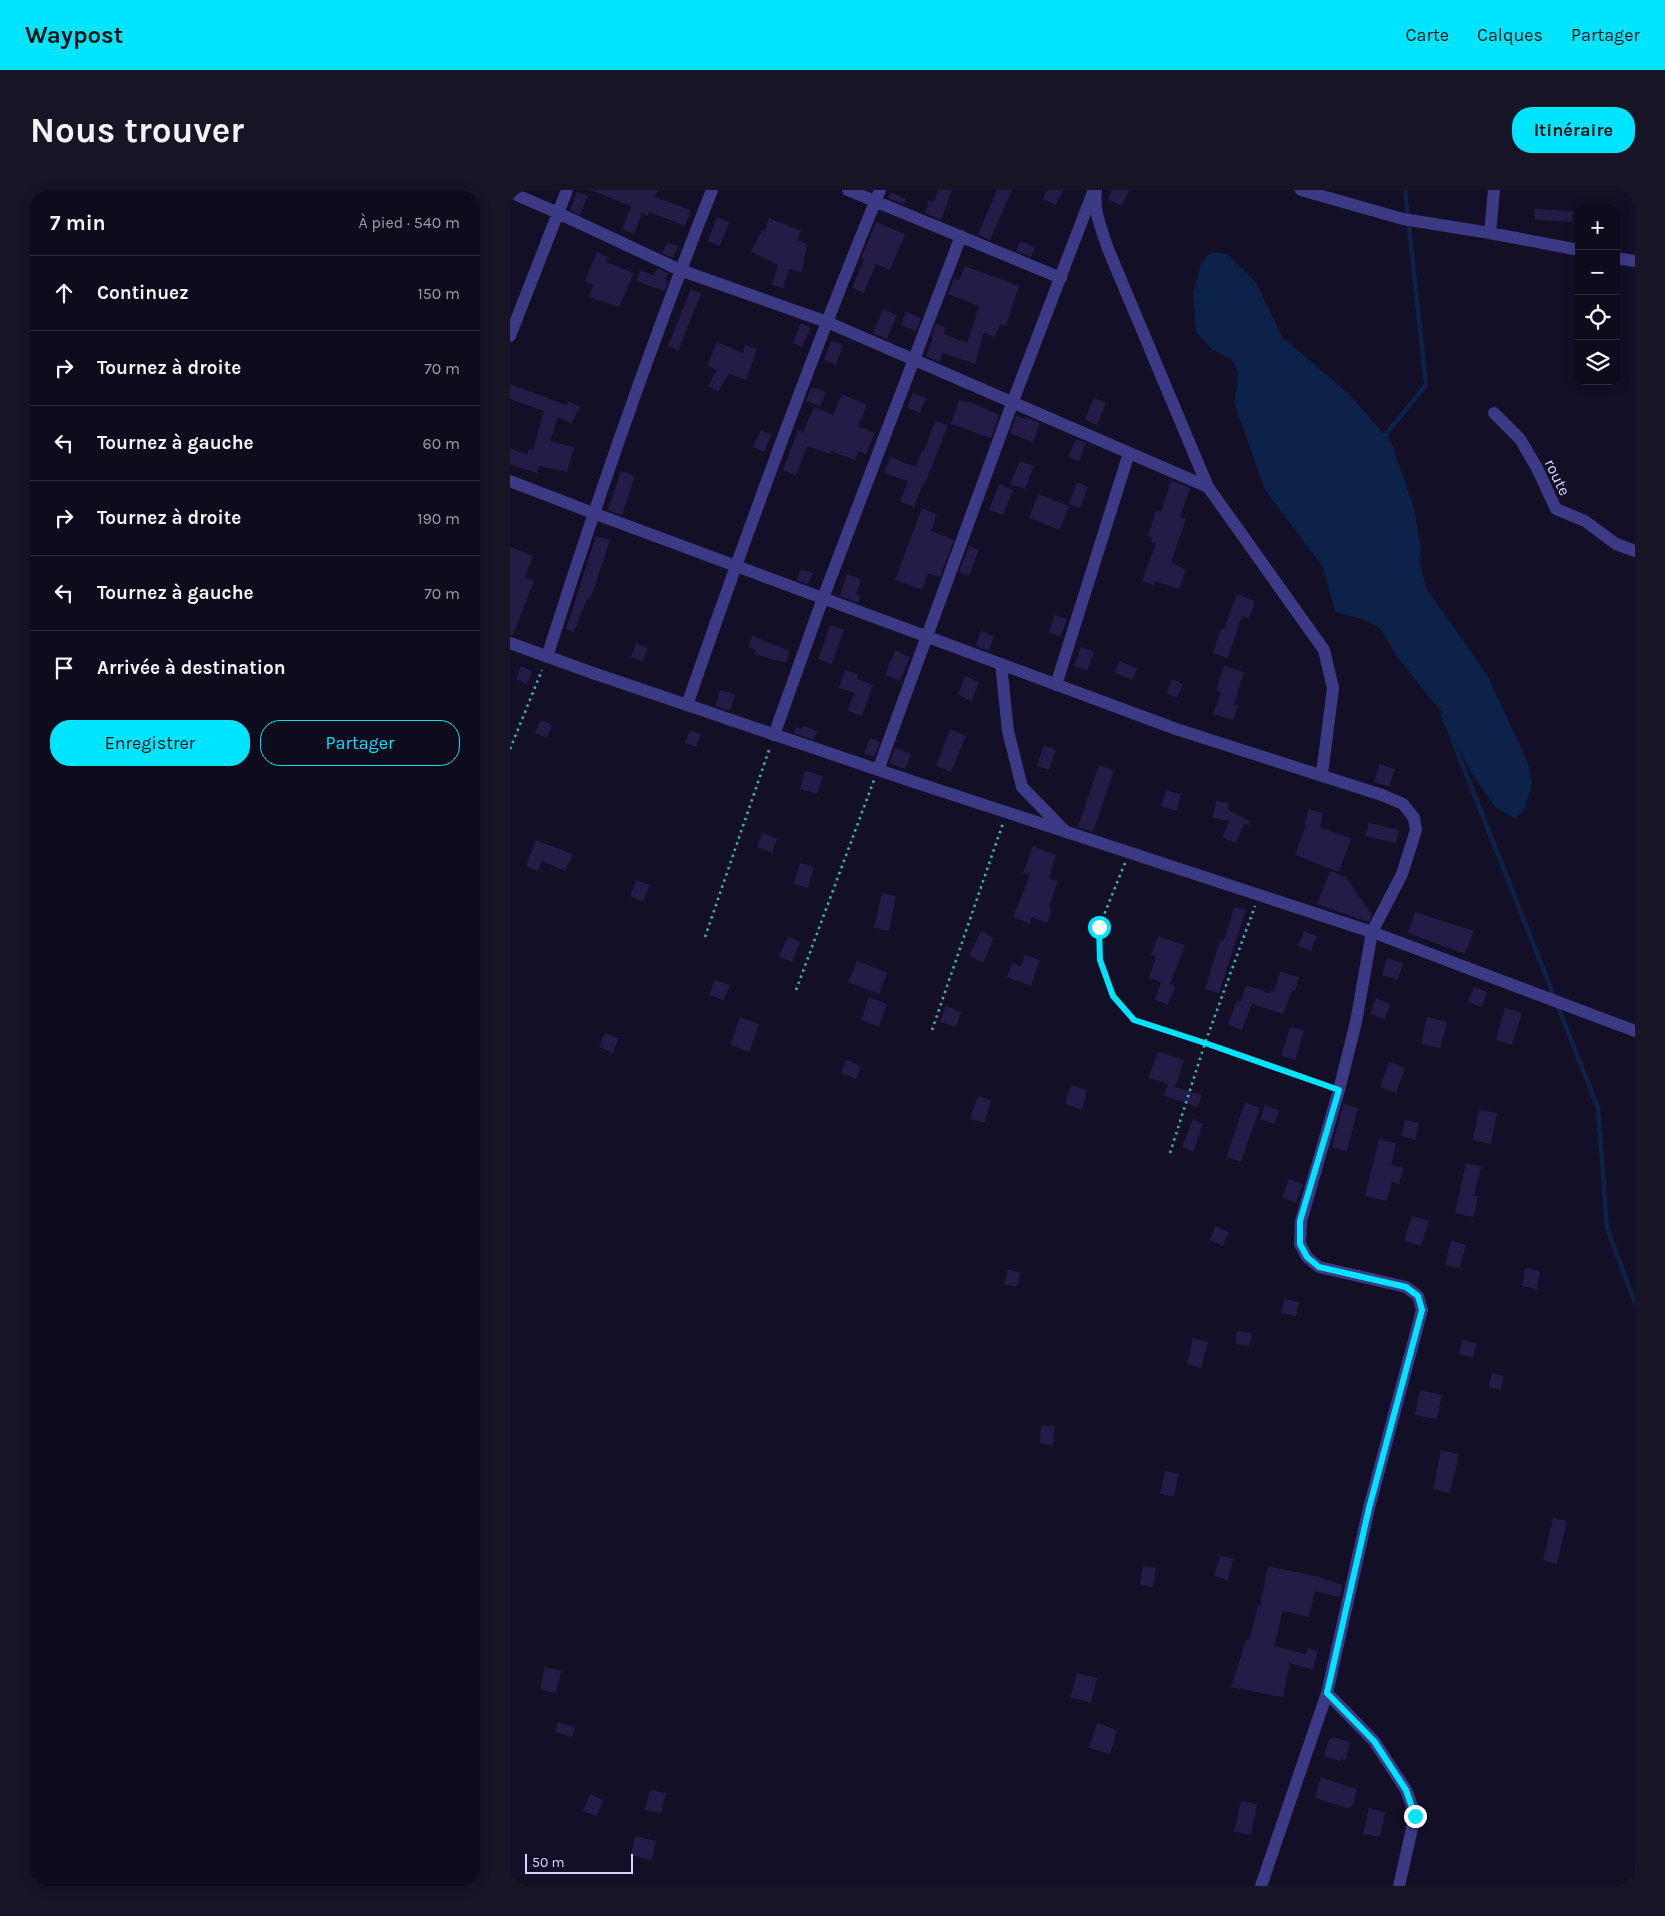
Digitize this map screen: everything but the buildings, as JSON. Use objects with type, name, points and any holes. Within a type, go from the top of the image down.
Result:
[{"type":"street","points":[[510,336],[567,190]]},
{"type":"street","points":[[548,657],[593,513],[680,270],[712,190]]},
{"type":"street","points":[[848,190],[877,196],[961,236],[1061,278]]},
{"type":"street","points":[[878,770],[1013,401],[1095,190]]},
{"type":"street","points":[[1095,190],[1097,215],[1108,249],[1208,487],[1324,650],[1332,688],[1322,774]]},
{"type":"street","points":[[1300,190],[1404,219],[1575,249]]},
{"type":"street","points":[[1490,233],[1494,190]]},
{"type":"street","points":[[510,192],[680,270],[827,322],[1208,487]]},
{"type":"street","points":[[687,705],[735,566],[827,322],[877,196]]},
{"type":"street","points":[[774,735],[823,598],[961,236]]},
{"type":"street","points":[[1620,259],[1635,261]]},
{"type":"street","name":"route","points":[[1494,413],[1520,439],[1537,468],[1556,509],[1585,521],[1616,544],[1635,551]]},
{"type":"street","points":[[1056,685],[1129,452]]},
{"type":"street","points":[[510,481],[1176,729],[1322,774],[1382,795],[1403,804],[1414,818],[1416,830],[1402,874],[1372,932],[1356,1022],[1339,1090],[1300,1221],[1300,1244],[1307,1257],[1319,1267],[1406,1287],[1418,1296],[1422,1310],[1369,1508],[1327,1693],[1261,1886]]},
{"type":"street","points":[[510,643],[878,770],[1372,932],[1635,1031]]},
{"type":"street","points":[[1002,664],[1008,732],[1022,787],[1066,832]]},
{"type":"street","points":[[1327,1693],[1374,1741],[1406,1790],[1411,1803],[1415,1816],[1399,1886]]},
{"type":"path","points":[[510,749],[548,657]]},
{"type":"path","points":[[705,937],[774,735]]},
{"type":"path","points":[[796,990],[878,770]]},
{"type":"path","points":[[932,1030],[1007,812]]},
{"type":"path","points":[[1129,852],[1099,927],[1100,960],[1113,996],[1134,1020],[1339,1090]]},
{"type":"path","points":[[1170,1153],[1205,1043],[1259,895]]},
{"type":"water","points":[[1211,252],[1227,254],[1255,281],[1283,338],[1347,392],[1391,442],[1414,508],[1421,548],[1419,560],[1426,588],[1487,675],[1527,760],[1532,783],[1525,809],[1516,819],[1496,808],[1471,773],[1442,713],[1398,658],[1380,628],[1362,619],[1335,612],[1323,567],[1265,490],[1234,402],[1238,371],[1232,360],[1213,350],[1196,332],[1193,293],[1201,264]]},
{"type":"waterway","points":[[1382,439],[1426,385],[1405,190]]},
{"type":"waterway","points":[[1443,715],[1598,1108],[1607,1228],[1635,1303]]},
{"type":"route","points":[[1099,927],[1100,960],[1113,996],[1134,1020],[1339,1090],[1300,1221],[1300,1244],[1307,1257],[1319,1267],[1406,1287],[1418,1296],[1422,1310],[1369,1508],[1327,1693],[1374,1741],[1406,1790],[1415,1816]]}]
